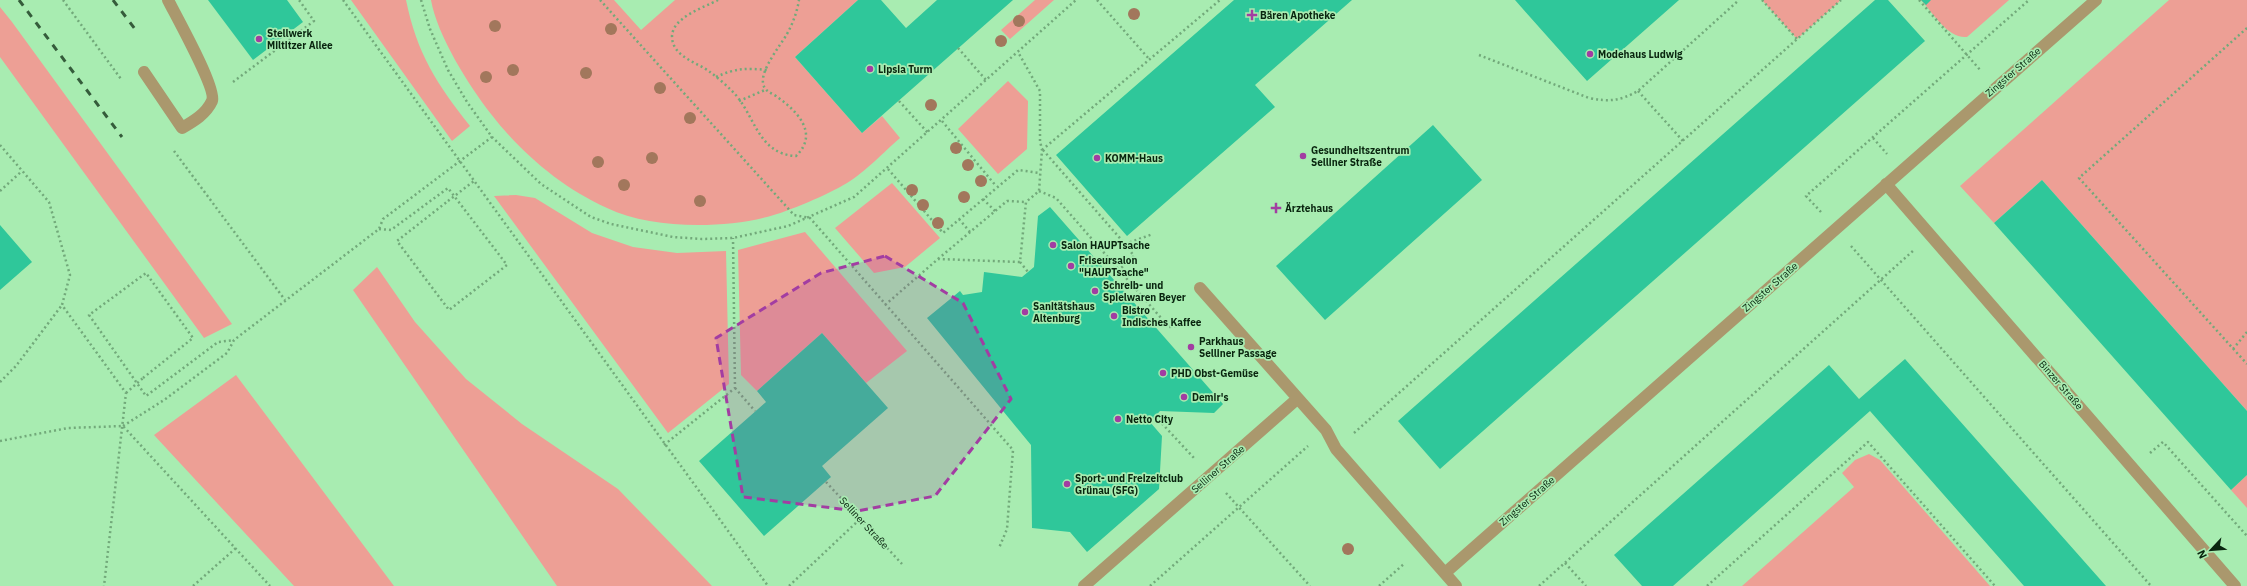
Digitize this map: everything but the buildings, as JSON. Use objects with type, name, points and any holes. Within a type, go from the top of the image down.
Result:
[{"type":"street","points":[[144,72],[182,128],[199,118],[212,102],[213,96],[206,76],[168,0]]},
{"type":"street","name":"Zingster Straße","points":[[1445,573],[2096,0]]},
{"type":"street","name":"Binzer Straße","points":[[1886,184],[2235,586]]},
{"type":"street","points":[[1200,288],[1326,430],[1336,449],[1456,586]]},
{"type":"street","name":"Selliner Straße","points":[[1084,586],[1297,399]]},
{"type":"path","points":[[242,74],[314,21],[299,0]]},
{"type":"path","points":[[343,0],[768,586]]},
{"type":"path","points":[[421,0],[430,29],[448,70],[492,136],[541,184],[591,217],[631,229],[673,237],[734,238],[788,226],[810,218],[854,198],[1076,0]]},
{"type":"path","points":[[600,0],[794,215],[810,218],[1013,450],[1007,529],[999,548]]},
{"type":"path","points":[[718,0],[684,18],[674,27],[672,37],[674,46],[680,55],[716,77],[732,91],[762,140],[786,156],[796,156],[803,150],[807,137],[805,125],[791,109],[765,90],[763,82],[773,54],[786,35],[797,13],[799,0]]},
{"type":"path","points":[[1097,0],[1150,60]]},
{"type":"path","points":[[1042,150],[1220,0]]},
{"type":"path","points":[[1479,55],[1589,98],[1607,102],[1623,100],[1638,91],[1739,0]]},
{"type":"path","points":[[1762,0],[1797,39]]},
{"type":"path","points":[[1336,449],[1841,0]]},
{"type":"path","points":[[1919,0],[1996,88]]},
{"type":"path","points":[[2029,0],[1806,196],[2151,586]]},
{"type":"path","points":[[2247,28],[2079,178],[2247,364]]},
{"type":"path","points":[[958,48],[986,80]]},
{"type":"path","points":[[885,305],[1007,201],[1026,202],[1039,191],[1042,150],[1040,141],[1040,91],[1018,52]]},
{"type":"path","points":[[716,77],[731,70],[744,68],[767,70]]},
{"type":"path","points":[[739,101],[765,90]]},
{"type":"path","points":[[1638,91],[1683,141]]},
{"type":"path","points":[[899,101],[928,132]]},
{"type":"path","points":[[942,121],[996,186]]},
{"type":"path","points":[[0,441],[68,428],[123,426],[164,400],[227,353],[234,340],[379,229],[383,219],[492,136]]},
{"type":"path","points":[[0,145],[49,202],[70,275],[62,305],[16,366],[0,382]]},
{"type":"path","points":[[1042,150],[1134,256],[1119,270]]},
{"type":"path","points":[[888,169],[943,233],[996,186],[1018,170],[1040,173]]},
{"type":"path","points":[[0,191],[22,171]]},
{"type":"path","points":[[379,229],[391,230],[448,188],[507,266],[449,310],[397,241],[448,202],[474,181]]},
{"type":"path","points":[[1039,191],[1056,198],[1169,327],[1200,323],[1204,328]]},
{"type":"path","points":[[983,199],[995,211]]},
{"type":"path","points":[[1026,202],[1020,262],[1028,272]]},
{"type":"path","points":[[959,219],[970,232]]},
{"type":"path","points":[[1125,244],[1154,234]]},
{"type":"path","points":[[1539,586],[1930,236]]},
{"type":"path","points":[[734,238],[735,388],[755,411]]},
{"type":"path","points":[[938,260],[1020,262]]},
{"type":"path","points":[[126,393],[143,378],[193,338],[146,273],[89,315],[146,396],[218,342],[234,340]]},
{"type":"path","points":[[62,305],[126,393],[104,572],[104,586]]},
{"type":"path","points":[[2233,349],[2247,332]]},
{"type":"path","points":[[664,444],[735,388]]},
{"type":"path","points":[[123,426],[270,586]]},
{"type":"path","points":[[1150,586],[1326,430]]},
{"type":"path","points":[[1707,586],[1868,442],[1995,586]]},
{"type":"path","points":[[2133,468],[2163,442],[2247,536]]},
{"type":"path","name":"Selliner Straße","points":[[826,482],[902,564]]},
{"type":"path","points":[[1239,507],[1310,586]]},
{"type":"path","points":[[789,586],[860,519]]},
{"type":"path","points":[[193,586],[236,548]]},
{"type":"path","points":[[1379,586],[1422,548]]},
{"type":"path","points":[[1565,563],[1586,586]]},
{"type":"highlighted area","points":[[885,256],[963,303],[1011,399],[935,496],[857,511],[743,497],[716,338],[821,273]]},
{"type":"shaded area","points":[[351,0],[406,0],[422,53],[438,82],[470,126],[452,141]]},
{"type":"shaded area","points":[[431,0],[614,0],[641,30],[675,0],[858,0],[795,57],[862,133],[882,116],[900,138],[854,179],[829,193],[786,211],[767,217],[728,224],[686,225],[644,220],[625,215],[590,200],[558,180],[529,156],[515,142],[491,114],[455,60],[434,14]]},
{"type":"shaded area","points":[[1035,0],[1054,0],[1010,39],[1001,30]]},
{"type":"shaded area","points":[[1762,0],[1841,0],[1797,39]]},
{"type":"shaded area","points":[[1921,0],[2009,0],[1967,37],[1960,37],[1947,30]]},
{"type":"shaded area","points":[[2169,0],[2247,0],[2247,411],[2042,180],[1994,223],[1960,186]]},
{"type":"shaded area","points":[[0,7],[232,324],[204,338],[0,57]]},
{"type":"shaded area","points":[[1008,81],[1028,101],[1027,149],[998,174],[958,129]]},
{"type":"shaded area","points":[[892,183],[940,238],[905,267],[874,273],[835,228]]},
{"type":"shaded area","points":[[516,195],[535,198],[592,233],[633,247],[677,253],[726,251],[729,384],[668,433],[494,196]]},
{"type":"shaded area","points":[[805,232],[907,351],[866,383],[822,333],[757,391],[741,375],[738,250]]},
{"type":"shaded area","points":[[377,267],[415,322],[466,379],[522,424],[618,489],[712,586],[557,586],[353,290]]},
{"type":"shaded area","points":[[236,375],[394,586],[294,586],[154,435]]},
{"type":"shaded area","points":[[1869,454],[1880,460],[1990,586],[1742,586],[1854,487],[1842,473],[1855,460]]},
{"type":"shaded area","points":[[2247,475],[2247,508],[2231,490]]},
{"type":"railway","points":[[19,0],[122,137]]},
{"type":"railway","points":[[113,0],[135,29]]},
{"type":"place","name":"Bären Apotheke","points":[[1252,15]]},
{"type":"place","name":"Stellwerk Miltitzer Allee","points":[[259,39]]},
{"type":"place","name":"Modehaus Ludwig","points":[[1590,54]]},
{"type":"place","name":"Lipsia Turm","points":[[870,69]]},
{"type":"place","name":"Gesundheitszentrum Selliner Straße","points":[[1303,156]]},
{"type":"place","name":"KOMM-Haus","points":[[1097,158]]},
{"type":"place","name":"Ärztehaus","points":[[1276,208]]},
{"type":"place","name":"Salon HAUPTsache","points":[[1053,245]]},
{"type":"place","name":"Friseursalon \"HAUPTsache\"","points":[[1071,266]]},
{"type":"place","name":"Schreib- und Spielwaren Beyer","points":[[1095,291]]},
{"type":"place","name":"Sanitätshaus Altenburg","points":[[1025,312]]},
{"type":"place","name":"Bistro Indisches Kaffee","points":[[1114,316]]},
{"type":"place","name":"Parkhaus Selliner Passage","points":[[1191,347]]},
{"type":"place","name":"PHD Obst-Gemüse","points":[[1163,373]]},
{"type":"place","name":"Demir's","points":[[1184,397]]},
{"type":"place","name":"Netto City","points":[[1118,419]]},
{"type":"place","name":"Sport- und Freizeitclub Grünau (SFG)","points":[[1067,484]]}]
